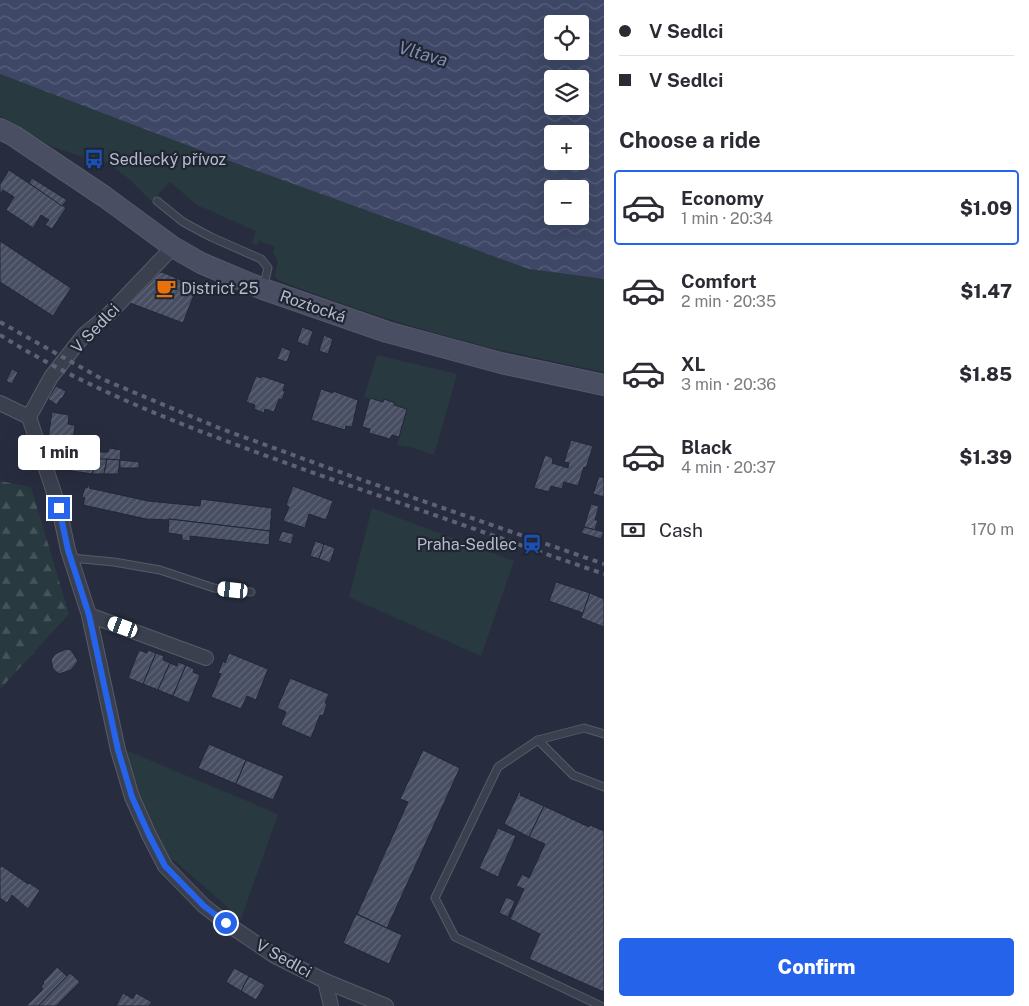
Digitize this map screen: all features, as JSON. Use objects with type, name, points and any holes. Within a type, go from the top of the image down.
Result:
[{"type":"main road","name":"Roztocká","points":[[0,129],[14,136],[104,197],[173,247],[201,264],[263,289],[387,332],[501,363],[604,385]]},
{"type":"street","name":"V Sedlci","points":[[173,247],[108,315],[84,335],[51,378],[29,417],[59,508],[70,558],[89,615],[118,750],[132,797],[165,866],[204,906],[275,956],[325,981],[386,1006]]},
{"type":"street","points":[[0,403],[29,417]]},
{"type":"street","points":[[89,615],[206,658]]},
{"type":"street","points":[[325,981],[331,1006]]},
{"type":"lane","points":[[157,201],[183,222],[211,237],[261,259],[268,268],[263,289]]},
{"type":"lane","points":[[70,558],[114,562],[160,570],[214,588],[251,592]]},
{"type":"lane","points":[[601,1006],[455,936],[435,898],[498,767],[538,740],[584,728],[604,734]]},
{"type":"lane","points":[[538,740],[574,775],[604,788]]},
{"type":"green space","points":[[0,74],[205,152],[529,269],[604,279],[604,372],[492,348],[438,334],[357,309],[278,280],[275,276],[278,262],[273,252],[275,247],[259,241],[257,245],[252,243],[256,231],[197,205],[170,182],[151,201],[128,178],[96,155],[92,160],[53,147],[0,116]]},
{"type":"green space","points":[[377,355],[457,374],[434,455],[411,447],[397,445],[407,409],[394,405],[395,402],[384,400],[383,402],[364,397]]},
{"type":"green space","points":[[0,481],[31,487],[69,614],[0,689]]},
{"type":"green space","points":[[372,508],[514,561],[481,656],[349,597]]},
{"type":"green space","points":[[125,750],[278,814],[241,919],[174,860],[170,863],[144,808]]},
{"type":"water","name":"Vltava","points":[[0,0],[604,0],[604,279],[529,269],[205,152],[0,74]]},
{"type":"building","points":[[9,170],[66,208],[52,229],[45,225],[49,220],[41,215],[33,228],[6,210],[14,197],[3,190],[0,194],[0,184]]},
{"type":"building","points":[[32,178],[67,200],[62,206],[29,183]]},
{"type":"building","points":[[0,241],[71,288],[53,316],[0,282]]},
{"type":"building","points":[[162,272],[197,287],[183,323],[130,303]]},
{"type":"building","points":[[302,327],[313,331],[308,346],[297,342]]},
{"type":"building","points":[[324,335],[333,339],[328,354],[319,351]]},
{"type":"building","points":[[282,347],[291,351],[287,362],[277,359]]},
{"type":"building","points":[[12,369],[18,372],[12,384],[6,381]]},
{"type":"building","points":[[256,376],[261,378],[262,376],[285,384],[282,400],[279,399],[274,412],[265,409],[264,413],[254,409],[255,405],[246,402]]},
{"type":"building","points":[[56,386],[66,391],[57,405],[48,399]]},
{"type":"building","points":[[321,389],[333,393],[333,391],[358,400],[352,427],[346,426],[345,430],[311,420]]},
{"type":"building","points":[[370,398],[383,402],[384,399],[395,403],[394,405],[407,409],[399,437],[392,435],[390,439],[369,433],[370,429],[362,427]]},
{"type":"building","points":[[52,412],[69,415],[68,424],[75,425],[73,442],[101,446],[99,452],[108,452],[109,448],[121,450],[120,460],[97,459],[92,474],[59,469],[47,445]]},
{"type":"building","points":[[571,440],[593,446],[578,486],[564,482],[562,489],[551,486],[549,492],[534,488],[545,455],[553,458],[552,463],[568,468],[569,463],[564,462]]},
{"type":"building","points":[[97,459],[107,459],[104,474],[92,474]]},
{"type":"building","points":[[107,459],[120,460],[118,474],[104,474]]},
{"type":"building","points":[[120,460],[139,462],[139,468],[120,468]]},
{"type":"building","points":[[599,476],[604,478],[604,497],[593,494]]},
{"type":"building","points":[[88,485],[90,486],[89,488],[148,501],[200,506],[201,499],[272,508],[270,531],[169,519],[146,519],[83,505],[85,498],[82,497],[85,487],[87,488]]},
{"type":"building","points":[[293,486],[333,501],[326,520],[309,514],[305,528],[283,521],[289,507],[286,505]]},
{"type":"building","points":[[591,504],[599,506],[595,520],[598,520],[595,530],[584,527]]},
{"type":"building","points":[[169,519],[270,531],[269,545],[190,536],[190,541],[182,540],[182,535],[168,533]]},
{"type":"building","points":[[584,527],[604,532],[601,539],[581,533]]},
{"type":"building","points":[[282,531],[294,534],[291,544],[278,541]]},
{"type":"building","points":[[315,541],[324,544],[319,559],[310,556]]},
{"type":"building","points":[[324,544],[335,548],[330,563],[319,559]]},
{"type":"building","points":[[556,582],[590,593],[583,613],[549,601]]},
{"type":"building","points":[[590,593],[604,599],[604,627],[581,618]]},
{"type":"building","points":[[66,649],[71,650],[78,661],[71,670],[59,674],[53,669],[51,660],[55,654]]},
{"type":"building","points":[[139,650],[147,653],[148,650],[156,653],[143,684],[128,678]]},
{"type":"building","points":[[156,653],[164,656],[163,660],[170,663],[158,690],[143,684]]},
{"type":"building","points":[[229,653],[268,669],[256,700],[247,696],[241,709],[211,697],[221,674],[218,673]]},
{"type":"building","points":[[178,662],[186,665],[173,696],[158,690],[170,663],[177,666]]},
{"type":"building","points":[[186,665],[194,669],[193,672],[200,675],[189,703],[173,696]]},
{"type":"building","points":[[290,678],[329,694],[323,716],[320,715],[311,738],[281,725],[286,712],[277,708]]},
{"type":"building","points":[[209,744],[246,760],[236,784],[198,768]]},
{"type":"building","points":[[423,750],[460,768],[387,928],[357,914],[408,802],[400,799]]},
{"type":"building","points":[[246,760],[284,776],[273,800],[236,784]]},
{"type":"building","points":[[519,792],[521,793],[520,795],[544,806],[529,837],[504,824]]},
{"type":"building","points":[[544,806],[589,827],[590,825],[604,831],[604,992],[529,959],[540,934],[510,919],[524,889],[516,886],[522,874],[529,878],[545,844],[529,837]]},
{"type":"building","points":[[498,828],[516,836],[498,877],[479,868]]},
{"type":"building","points":[[2,866],[40,890],[28,909],[12,895],[7,903],[0,898],[0,868]]},
{"type":"building","points":[[506,897],[515,901],[508,917],[499,913]]},
{"type":"building","points":[[356,914],[402,935],[389,964],[343,943]]},
{"type":"building","points":[[57,967],[67,976],[38,1006],[26,1006],[43,989],[41,987],[43,982]]},
{"type":"building","points":[[234,968],[249,976],[241,991],[226,982]]},
{"type":"building","points":[[70,973],[80,982],[56,1006],[38,1006]]},
{"type":"building","points":[[249,976],[265,985],[256,1000],[241,991]]},
{"type":"building","points":[[123,993],[133,999],[136,993],[152,1002],[149,1006],[116,1006]]},
{"type":"railway","points":[[0,322],[102,379],[219,428],[604,564]]},
{"type":"railway","points":[[0,335],[38,358],[159,415],[325,477],[604,574]]},
{"type":"place","name":"Sedlecký přívoz","points":[[94,159]]},
{"type":"place","name":"District 25","points":[[166,288]]},
{"type":"place","name":"Praha-Sedlec","points":[[532,544]]},
{"type":"route","points":[[59,508],[68,550],[89,615],[118,750],[132,797],[165,866],[204,906],[226,923]]}]
